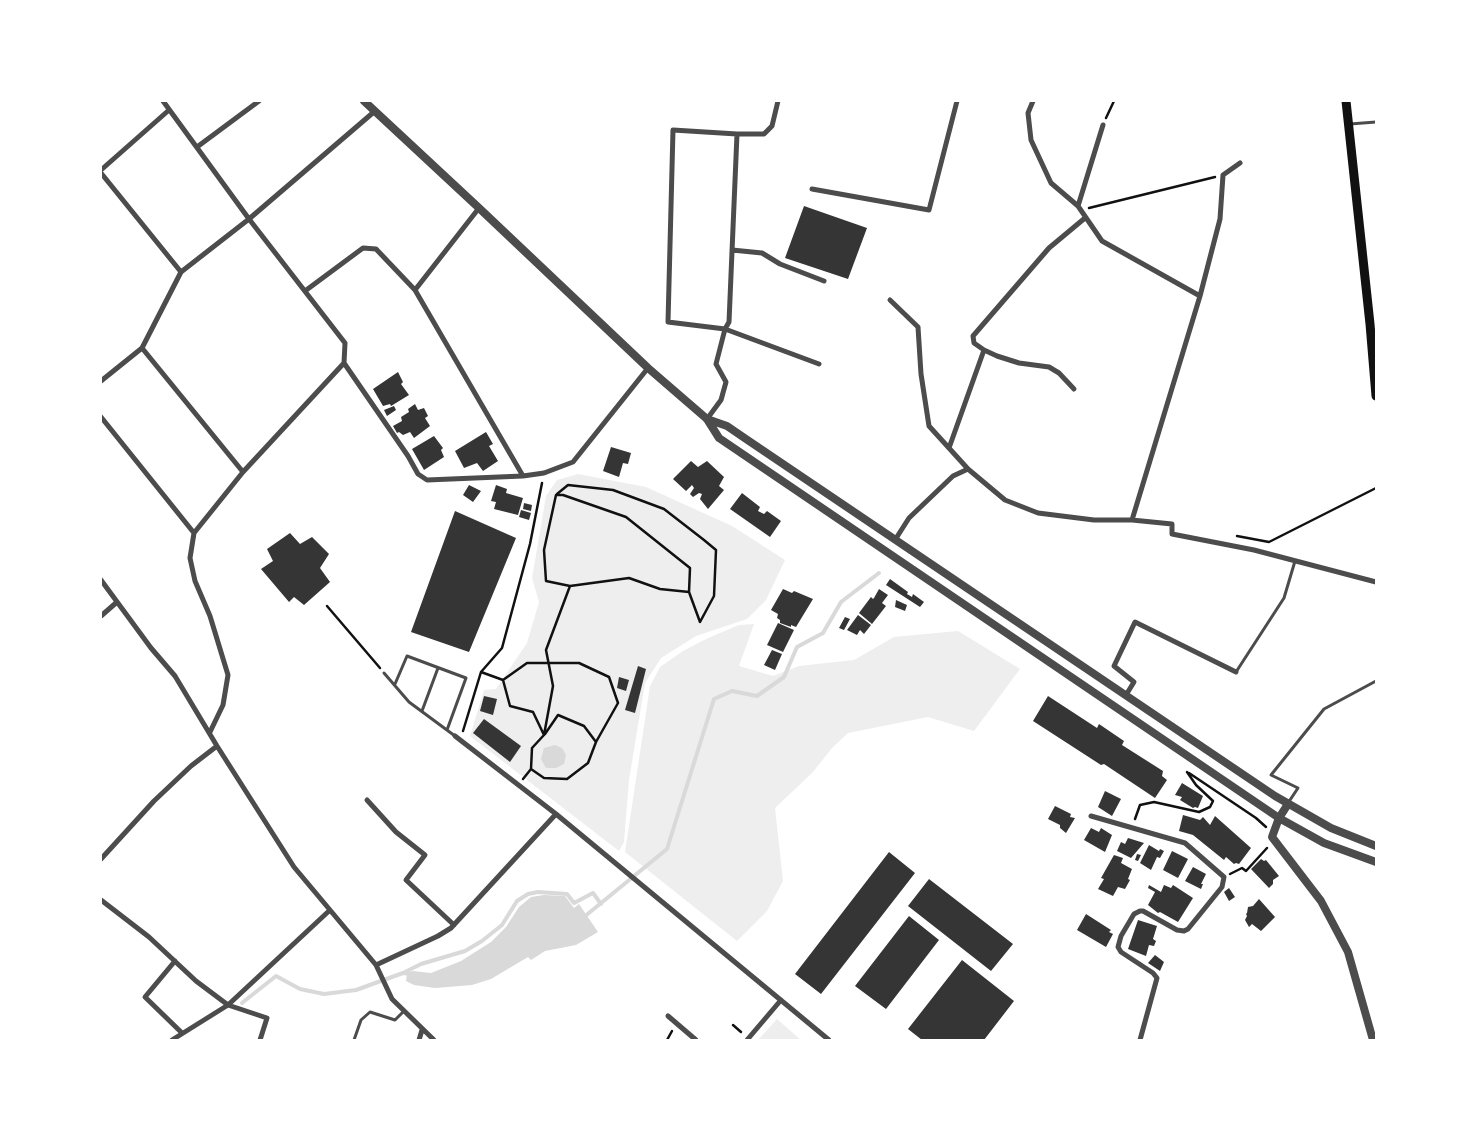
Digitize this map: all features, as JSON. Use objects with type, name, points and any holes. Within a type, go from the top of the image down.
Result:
[{"type":"main road","points":[[1346,101],[1373,323],[1376,396]]},
{"type":"street","points":[[163,101],[249,218],[345,343],[344,364],[408,456],[418,474],[427,480],[523,476],[544,473],[573,462],[648,368]]},
{"type":"street","points":[[197,147],[259,101]]},
{"type":"street","points":[[364,101],[648,368],[707,419],[719,438],[1279,818],[1324,843],[1376,862]]},
{"type":"street","points":[[778,101],[772,126],[764,134],[673,130],[668,322],[725,329],[819,364]]},
{"type":"street","points":[[812,189],[929,210],[957,101]]},
{"type":"street","points":[[1033,101],[1028,113],[1030,140],[1051,183],[1079,208],[1102,241],[1200,296]]},
{"type":"street","points":[[169,110],[101,171],[181,272]]},
{"type":"street","points":[[101,381],[142,348],[181,272],[249,218],[375,111]]},
{"type":"street","points":[[1079,208],[1103,125]]},
{"type":"street","points":[[707,419],[720,400],[726,382],[716,364],[725,329],[729,322],[737,134]]},
{"type":"street","points":[[1132,520],[1200,296],[1220,218],[1223,175],[1240,163]]},
{"type":"street","points":[[415,290],[480,208]]},
{"type":"street","points":[[1074,389],[1049,367],[1019,363],[984,350],[974,343],[973,336],[1049,248],[1085,218]]},
{"type":"street","points":[[306,291],[363,248],[376,250],[415,290],[523,476]]},
{"type":"street","points":[[732,250],[762,253],[780,264],[824,281]]},
{"type":"street","points":[[890,300],[918,327],[921,374],[929,426],[968,469],[1005,500],[1038,513],[1094,520],[1132,520],[1172,524],[1172,534],[1254,550],[1376,582]]},
{"type":"street","points":[[142,348],[243,472]]},
{"type":"street","points":[[949,448],[984,350]]},
{"type":"street","points":[[210,732],[222,705],[228,675],[210,616],[195,581],[190,558],[194,533],[243,472],[344,364]]},
{"type":"street","points":[[101,417],[194,533]]},
{"type":"street","points":[[707,419],[727,426],[1288,804],[1331,828],[1376,846]]},
{"type":"street","points":[[895,540],[909,518],[953,476],[968,469]]},
{"type":"street","points":[[101,580],[151,648],[175,676],[294,867],[376,965],[392,999],[434,1040]]},
{"type":"street","points":[[101,616],[117,602]]},
{"type":"street","points":[[1126,695],[1134,682],[1114,666],[1135,622],[1236,672]]},
{"type":"street","points":[[455,736],[556,814],[829,1040]]},
{"type":"street","points":[[101,859],[154,801],[191,766],[217,746]]},
{"type":"street","points":[[367,800],[396,832],[425,855],[406,880],[454,924]]},
{"type":"street","points":[[1288,804],[1279,818],[1273,838],[1321,901],[1348,952],[1373,1040]]},
{"type":"street","points":[[376,965],[438,936],[454,924],[556,814]]},
{"type":"street","points":[[1092,816],[1185,843],[1224,877],[1222,887],[1188,929],[1184,931],[1177,930],[1140,911],[1134,914],[1121,936],[1118,947],[1121,952],[1157,978],[1140,1040]]},
{"type":"street","points":[[101,900],[149,937],[196,981],[228,1005],[267,1018],[260,1040]]},
{"type":"street","points":[[172,1040],[228,1005],[330,910]]},
{"type":"street","points":[[175,962],[145,997],[182,1033]]},
{"type":"street","points":[[747,1040],[781,1000]]},
{"type":"street","points":[[668,1016],[696,1040]]},
{"type":"street","points":[[419,1040],[422,1030]]},
{"type":"lane","points":[[1349,124],[1376,122]]},
{"type":"lane","points":[[1236,672],[1284,598],[1295,562]]},
{"type":"lane","points":[[395,684],[407,656],[466,678],[446,730]]},
{"type":"lane","points":[[422,711],[438,668]]},
{"type":"lane","points":[[384,673],[409,702],[455,736]]},
{"type":"lane","points":[[1288,804],[1298,788],[1271,775],[1324,710],[1376,682]]},
{"type":"lane","points":[[354,1040],[361,1020],[370,1012],[395,1020],[404,1011]]},
{"type":"path","points":[[1103,125],[1114,101]]},
{"type":"path","points":[[1079,208],[1223,175]]},
{"type":"path","points":[[460,740],[481,672],[502,648],[530,544],[544,473]]},
{"type":"path","points":[[556,495],[626,517],[690,568],[688,592],[700,622],[714,596],[716,550],[664,509],[613,490],[568,485],[556,495],[544,550],[546,581],[570,586],[628,578],[660,588],[688,592]]},
{"type":"path","points":[[1230,535],[1270,542],[1376,488]]},
{"type":"path","points":[[544,735],[553,686],[546,650],[570,586]]},
{"type":"path","points":[[328,606],[384,673]]},
{"type":"path","points":[[503,680],[527,663],[579,663],[609,677],[618,704],[596,742],[588,763],[567,779],[544,778],[531,769]]},
{"type":"path","points":[[481,672],[503,680]]},
{"type":"path","points":[[503,680],[510,706],[533,712],[544,735]]},
{"type":"path","points":[[519,784],[531,769],[532,748],[558,715],[584,726],[596,742]]},
{"type":"path","points":[[1132,827],[1140,805],[1154,802],[1199,812],[1210,807],[1213,801],[1187,772],[1256,818],[1273,838],[1246,871],[1242,868],[1224,877]]},
{"type":"path","points":[[733,1025],[742,1033]]},
{"type":"path","points":[[667,1040],[674,1030]]},
{"type":"shaded area","points":[[578,474],[646,487],[732,526],[785,560],[766,600],[747,619],[696,636],[661,658],[645,683],[629,780],[624,842],[619,851],[470,736],[484,690],[496,689],[527,643],[539,602],[532,578],[546,496],[557,480]]},
{"type":"shaded area","points":[[754,624],[739,666],[773,676],[799,666],[854,660],[894,637],[958,631],[1020,669],[974,731],[928,717],[848,733],[832,748],[812,773],[775,808],[783,881],[767,911],[737,941],[625,852],[650,686],[660,667],[683,651],[706,639],[739,625]]},
{"type":"shaded area","points":[[555,745],[562,748],[566,755],[564,764],[556,768],[546,768],[541,759],[544,748]]},
{"type":"shaded area","points":[[544,895],[565,896],[574,908],[579,904],[598,932],[576,945],[545,951],[531,960],[528,957],[491,979],[472,985],[435,988],[414,985],[406,981],[407,973],[413,971],[431,973],[461,961],[491,942],[506,927],[519,907],[531,897]]},
{"type":"shaded area","points":[[777,1019],[801,1040],[758,1040]]},
{"type":"building","points":[[804,206],[867,228],[848,279],[785,258]]},
{"type":"building","points":[[398,372],[403,382],[401,384],[409,395],[391,406],[390,404],[383,406],[373,389]]},
{"type":"building","points":[[415,404],[418,410],[424,408],[428,416],[425,418],[430,426],[414,438],[410,432],[403,435],[399,432],[397,433],[393,426],[402,421],[401,417],[409,412],[408,409]]},
{"type":"building","points":[[394,406],[396,410],[387,416],[384,410]]},
{"type":"building","points":[[486,432],[493,444],[489,446],[498,461],[483,471],[477,463],[464,468],[455,451]]},
{"type":"building","points":[[434,436],[443,448],[441,450],[444,457],[424,470],[412,449]]},
{"type":"building","points":[[611,447],[631,453],[628,464],[623,463],[619,477],[603,471]]},
{"type":"building","points":[[691,461],[698,467],[707,461],[724,477],[719,486],[724,490],[708,509],[700,499],[702,494],[699,493],[693,497],[690,494],[694,488],[692,485],[686,491],[673,479]]},
{"type":"building","points":[[469,485],[481,491],[473,502],[463,495]]},
{"type":"building","points":[[496,485],[507,489],[506,493],[523,498],[518,515],[494,509],[496,502],[491,501]]},
{"type":"building","points":[[742,493],[760,507],[758,511],[764,514],[767,511],[781,521],[770,537],[730,509]]},
{"type":"building","points":[[524,503],[532,505],[531,511],[523,509]]},
{"type":"building","points":[[521,510],[531,513],[529,520],[519,517]]},
{"type":"building","points":[[455,511],[516,538],[469,652],[411,632]]},
{"type":"building","points":[[290,533],[300,544],[312,537],[329,554],[320,568],[330,582],[304,605],[294,597],[289,602],[261,569],[273,561],[267,549]]},
{"type":"building","points":[[890,579],[908,592],[907,594],[912,597],[913,594],[924,602],[920,607],[886,585]]},
{"type":"building","points":[[783,589],[792,593],[794,591],[813,599],[796,627],[780,623],[780,620],[777,618],[778,614],[771,610]]},
{"type":"building","points":[[879,589],[888,595],[882,603],[886,606],[872,624],[859,613],[871,597],[874,598]]},
{"type":"building","points":[[896,600],[907,605],[905,611],[895,607]]},
{"type":"building","points":[[858,615],[871,625],[864,634],[860,630],[857,635],[847,630]]},
{"type":"building","points":[[845,617],[850,619],[844,630],[839,628]]},
{"type":"building","points":[[778,623],[794,630],[783,652],[767,645]]},
{"type":"building","points":[[772,650],[782,654],[775,670],[764,665]]},
{"type":"building","points":[[638,666],[646,669],[635,713],[625,710]]},
{"type":"building","points":[[619,677],[629,680],[626,691],[617,688]]},
{"type":"building","points":[[484,696],[497,699],[493,715],[480,711]]},
{"type":"building","points":[[1048,696],[1097,728],[1099,724],[1124,741],[1122,745],[1163,771],[1162,776],[1167,780],[1155,798],[1104,764],[1101,765],[1033,721]]},
{"type":"building","points":[[484,719],[521,746],[510,762],[473,733]]},
{"type":"building","points":[[1182,783],[1203,796],[1198,808],[1193,808],[1180,800],[1182,797],[1175,795]]},
{"type":"building","points":[[1105,791],[1121,799],[1112,816],[1098,807]]},
{"type":"building","points":[[1055,806],[1071,814],[1070,817],[1075,818],[1066,833],[1060,828],[1060,825],[1048,819]]},
{"type":"building","points":[[1183,815],[1200,820],[1203,817],[1210,825],[1215,816],[1251,848],[1239,864],[1234,864],[1226,857],[1224,860],[1193,835],[1179,831]]},
{"type":"building","points":[[1091,828],[1099,832],[1101,828],[1112,835],[1105,852],[1084,840]]},
{"type":"building","points":[[1128,838],[1144,843],[1131,858],[1117,851],[1121,842],[1125,844]]},
{"type":"building","points":[[1149,845],[1159,851],[1160,849],[1164,851],[1160,858],[1157,857],[1151,870],[1140,863]]},
{"type":"building","points":[[1172,851],[1188,859],[1178,878],[1163,870]]},
{"type":"building","points":[[889,852],[915,873],[821,994],[795,974]]},
{"type":"building","points":[[1137,854],[1141,855],[1138,861],[1135,860]]},
{"type":"building","points":[[1114,855],[1123,858],[1121,863],[1132,869],[1128,879],[1130,880],[1125,889],[1118,887],[1113,896],[1098,889],[1104,879],[1101,878]]},
{"type":"building","points":[[1261,859],[1266,860],[1279,876],[1273,880],[1273,884],[1269,888],[1251,869]]},
{"type":"building","points":[[1193,867],[1206,874],[1201,884],[1203,884],[1201,889],[1185,881]]},
{"type":"building","points":[[929,879],[1013,944],[991,971],[908,906]]},
{"type":"building","points":[[1149,885],[1161,892],[1164,885],[1171,888],[1173,885],[1193,898],[1178,922],[1160,912],[1158,913],[1148,905],[1155,892],[1148,888]]},
{"type":"building","points":[[1229,888],[1235,897],[1229,901],[1224,892]]},
{"type":"building","points":[[1259,899],[1275,917],[1261,931],[1252,924],[1249,927],[1245,920],[1248,907],[1253,906]]},
{"type":"building","points":[[1086,914],[1111,930],[1109,932],[1113,934],[1106,947],[1077,930]]},
{"type":"building","points":[[909,916],[939,940],[886,1009],[855,986]]},
{"type":"building","points":[[1138,920],[1157,926],[1153,939],[1156,941],[1154,946],[1149,945],[1146,956],[1128,949]]},
{"type":"building","points":[[1155,955],[1164,962],[1160,971],[1148,963]]},
{"type":"building","points":[[962,960],[1014,1001],[984,1040],[922,1040],[908,1029]]},
{"type":"waterway","points":[[584,917],[667,849],[714,699],[732,691],[757,696],[784,677],[797,647],[823,633],[841,602],[879,573]]},
{"type":"waterway","points":[[405,972],[421,964],[465,951],[482,941],[502,925],[517,901],[528,894],[538,892],[567,894],[574,903],[593,893],[601,904]]},
{"type":"waterway","points":[[242,1003],[276,976],[300,989],[324,994],[356,990],[403,973],[412,974]]}]
